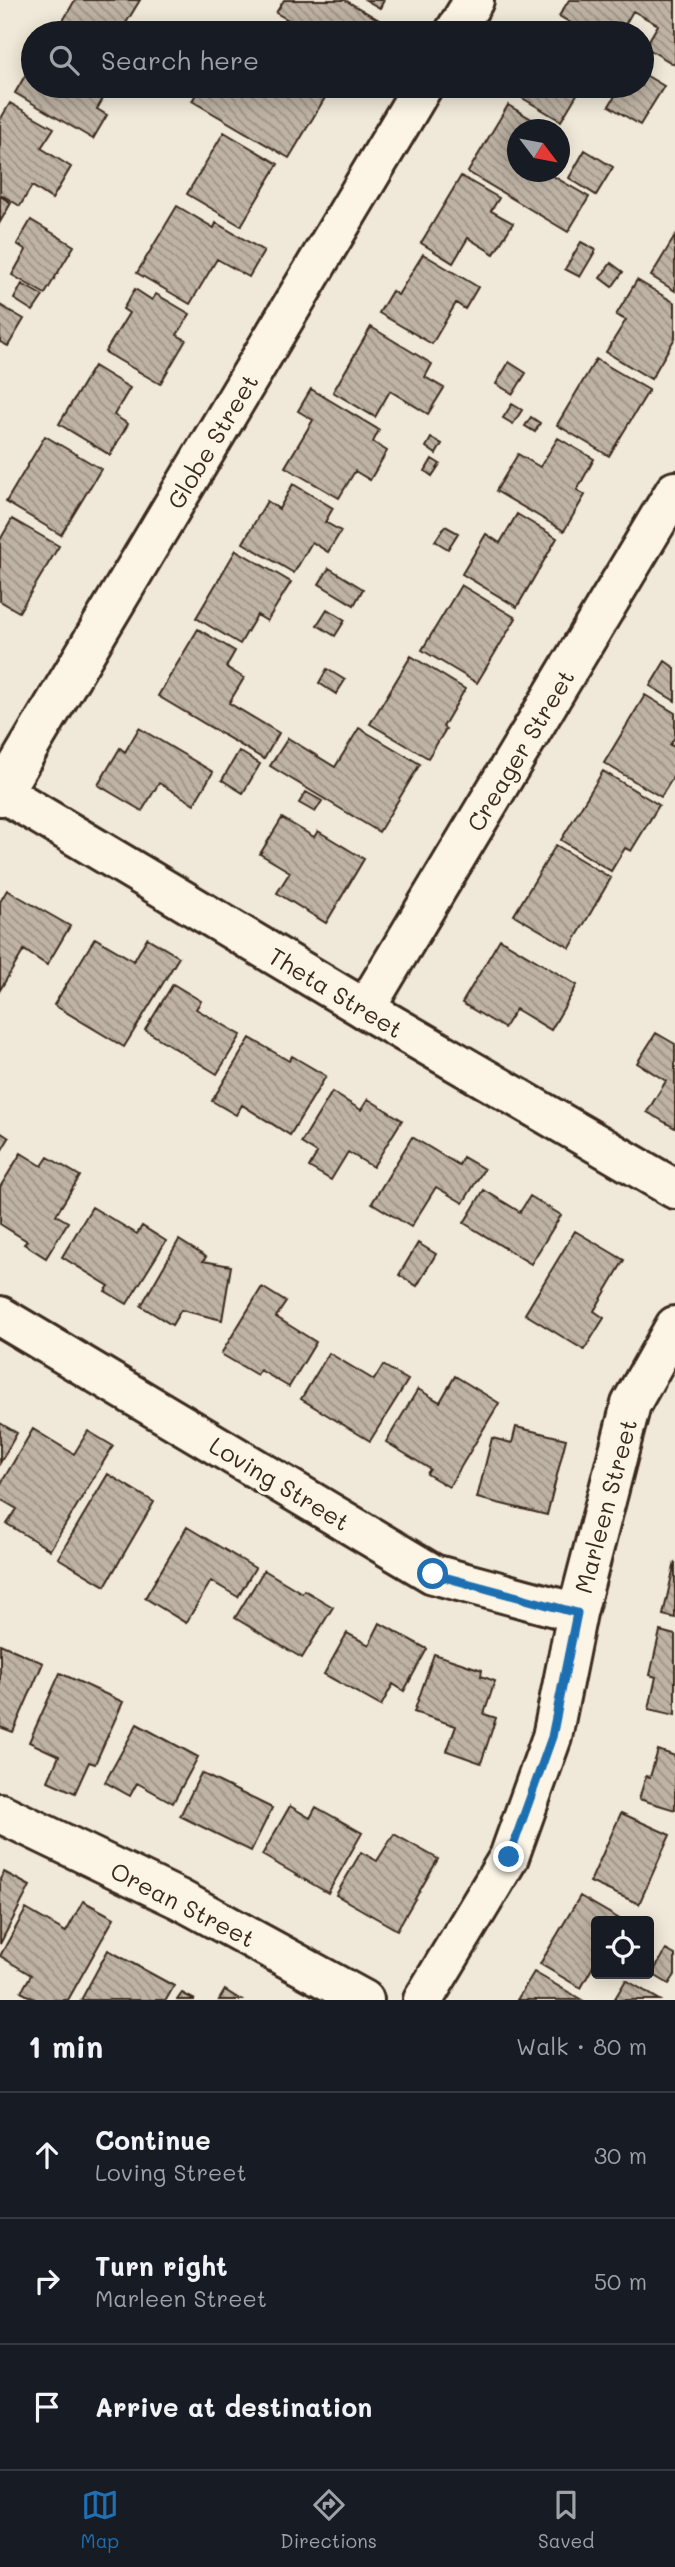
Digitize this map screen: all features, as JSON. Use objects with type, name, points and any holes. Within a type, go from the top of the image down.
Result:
[{"type":"street","points":[[461,21],[474,0]]},
{"type":"street","name":"Globe Street","points":[[1,793],[416,98]]},
{"type":"street","name":"Creager Street","points":[[365,1009],[675,491]]},
{"type":"street","name":"Theta Street","points":[[1,793],[675,1189]]},
{"type":"street","name":"Loving Street","points":[[0,1316],[433,1574],[577,1613]]},
{"type":"street","name":"Marleen Street","points":[[423,2000],[509,1857],[552,1737],[577,1613],[631,1404],[675,1326]]},
{"type":"street","name":"Orean Street","points":[[0,1813],[178,1899],[363,2000]]},
{"type":"building","points":[[75,0],[140,0],[127,21],[63,21]]},
{"type":"building","points":[[284,0],[345,0],[381,21],[290,21],[276,13]]},
{"type":"building","points":[[366,0],[384,0],[380,8]]},
{"type":"building","points":[[569,0],[675,0],[675,65],[654,52],[654,32],[658,25],[633,11],[627,21],[568,21],[559,16]]},
{"type":"building","points":[[654,80],[664,86],[640,125],[609,106],[614,98],[654,98]]},
{"type":"building","points":[[21,83],[21,97],[15,93]]},
{"type":"building","points":[[23,98],[103,98],[97,109],[107,115],[93,139]]},
{"type":"building","points":[[194,98],[325,98],[289,158],[192,101]]},
{"type":"building","points":[[522,98],[575,98],[562,119],[558,119]]},
{"type":"building","points":[[10,103],[54,128],[41,148],[71,167],[52,199],[32,186],[20,206],[0,194],[0,120]]},
{"type":"building","points":[[508,105],[532,119],[507,119],[507,182],[563,182],[589,197],[568,232],[468,172]]},
{"type":"building","points":[[224,132],[278,164],[241,226],[187,194]]},
{"type":"building","points":[[585,150],[613,167],[596,195],[570,176]]},
{"type":"building","points":[[461,176],[499,198],[491,211],[513,223],[494,254],[468,238],[453,263],[421,243]]},
{"type":"building","points":[[0,196],[11,203],[0,222]]},
{"type":"building","points":[[177,206],[214,228],[216,223],[264,251],[249,277],[217,259],[190,304],[137,273]]},
{"type":"building","points":[[31,220],[74,246],[45,294],[12,275],[26,250],[17,244]]},
{"type":"building","points":[[675,236],[675,291],[651,276]]},
{"type":"building","points":[[581,242],[596,250],[580,277],[565,269]]},
{"type":"building","points":[[423,254],[478,287],[465,309],[456,303],[432,344],[379,313],[392,291],[398,295]]},
{"type":"building","points":[[611,263],[623,272],[612,287],[600,278]]},
{"type":"building","points":[[637,280],[675,303],[675,338],[651,379],[606,352],[626,320],[616,315]]},
{"type":"building","points":[[22,284],[43,296],[33,311],[14,299]]},
{"type":"building","points":[[135,289],[152,300],[156,294],[190,314],[177,335],[186,340],[160,384],[105,352],[129,313],[123,309]]},
{"type":"building","points":[[0,305],[24,319],[8,346],[0,342]]},
{"type":"building","points":[[371,327],[432,364],[425,377],[444,388],[428,414],[390,391],[375,417],[333,392]]},
{"type":"building","points":[[596,359],[649,390],[609,456],[557,425]]},
{"type":"building","points":[[509,362],[526,373],[513,394],[496,384]]},
{"type":"building","points":[[94,366],[130,388],[114,415],[128,424],[110,455],[59,424]]},
{"type":"building","points":[[311,389],[379,430],[373,442],[387,451],[370,480],[355,471],[339,498],[285,467],[313,420],[298,411]]},
{"type":"building","points":[[512,404],[522,410],[513,424],[503,418]]},
{"type":"building","points":[[531,417],[540,423],[535,432],[525,426]]},
{"type":"building","points":[[45,436],[101,469],[61,535],[6,502]]},
{"type":"building","points":[[431,438],[442,444],[436,454],[426,447]]},
{"type":"building","points":[[558,438],[594,459],[577,490],[585,495],[564,531],[496,491],[518,454],[540,467]]},
{"type":"building","points":[[432,459],[440,464],[432,476],[425,471]]},
{"type":"building","points":[[293,484],[333,508],[325,522],[341,531],[328,552],[312,542],[294,573],[243,543],[267,501],[279,509]]},
{"type":"building","points":[[517,514],[557,538],[517,607],[462,574],[486,534],[500,543]]},
{"type":"building","points":[[12,519],[59,546],[19,612],[0,601],[0,540]]},
{"type":"building","points":[[445,526],[458,533],[448,549],[435,541]]},
{"type":"building","points":[[236,550],[291,582],[267,621],[257,615],[240,644],[196,618]]},
{"type":"building","points":[[329,568],[363,589],[354,605],[319,584]]},
{"type":"building","points":[[461,585],[516,618],[477,683],[422,650]]},
{"type":"building","points":[[327,609],[345,620],[335,636],[317,625]]},
{"type":"building","points":[[198,629],[235,651],[226,667],[244,678],[229,703],[279,733],[264,759],[158,696]]},
{"type":"building","points":[[411,656],[465,689],[443,727],[446,729],[428,758],[370,724]]},
{"type":"building","points":[[665,661],[675,668],[675,701],[650,686]]},
{"type":"building","points":[[327,669],[345,680],[336,694],[319,683]]},
{"type":"building","points":[[645,695],[675,713],[675,737],[670,745],[675,747],[675,774],[661,797],[604,763]]},
{"type":"building","points":[[139,728],[213,772],[194,804],[159,783],[142,811],[98,785],[120,748],[125,752]]},
{"type":"building","points":[[359,728],[420,764],[379,832],[270,766],[288,738],[335,767]]},
{"type":"building","points":[[239,751],[260,764],[243,793],[222,780]]},
{"type":"building","points":[[603,771],[659,805],[631,851],[625,848],[611,871],[561,840]]},
{"type":"building","points":[[306,792],[322,801],[315,812],[299,803]]},
{"type":"building","points":[[282,818],[314,837],[318,831],[364,859],[326,923],[277,893],[290,872],[260,854]]},
{"type":"building","points":[[556,845],[611,878],[570,948],[514,915]]},
{"type":"building","points":[[7,890],[70,926],[47,965],[24,950],[0,990],[0,902]]},
{"type":"building","points":[[95,938],[134,961],[147,938],[179,957],[124,1047],[54,1005]]},
{"type":"building","points":[[500,939],[577,985],[551,1030],[516,1009],[504,1028],[462,1003]]},
{"type":"building","points":[[173,984],[201,1001],[196,1009],[241,1035],[217,1074],[145,1030]]},
{"type":"building","points":[[656,1033],[675,1044],[675,1128],[647,1112],[666,1081],[637,1063]]},
{"type":"building","points":[[250,1038],[289,1061],[292,1056],[326,1076],[290,1135],[242,1105],[236,1115],[212,1101]]},
{"type":"building","points":[[332,1092],[361,1110],[368,1099],[402,1120],[373,1167],[348,1152],[331,1180],[309,1167],[317,1153],[301,1143]]},
{"type":"building","points":[[0,1132],[9,1138],[0,1153]]},
{"type":"building","points":[[412,1137],[459,1165],[463,1157],[484,1169],[463,1203],[436,1187],[411,1227],[372,1203]]},
{"type":"building","points":[[21,1153],[42,1166],[48,1157],[80,1176],[56,1215],[68,1222],[46,1258],[24,1244],[27,1241],[0,1224],[0,1187]]},
{"type":"building","points":[[484,1190],[520,1212],[530,1196],[561,1215],[531,1264],[464,1223]]},
{"type":"building","points":[[92,1207],[137,1234],[142,1226],[166,1241],[127,1304],[105,1291],[109,1286],[62,1257]]},
{"type":"building","points":[[575,1231],[624,1260],[594,1311],[604,1318],[584,1350],[525,1314]]},
{"type":"building","points":[[179,1240],[206,1257],[203,1261],[231,1266],[222,1320],[181,1310],[172,1325],[141,1306]]},
{"type":"building","points":[[418,1243],[436,1254],[417,1286],[399,1275]]},
{"type":"building","points":[[262,1287],[286,1302],[276,1317],[316,1342],[289,1387],[260,1370],[257,1375],[221,1354]]},
{"type":"building","points":[[329,1353],[374,1380],[383,1365],[408,1380],[370,1441],[301,1399]]},
{"type":"building","points":[[455,1376],[499,1403],[449,1487],[427,1474],[430,1469],[386,1442],[418,1389],[440,1402]]},
{"type":"building","points":[[0,1423],[17,1433],[0,1463]]},
{"type":"building","points":[[516,1427],[566,1439],[547,1515],[477,1498],[492,1438],[512,1443]]},
{"type":"building","points":[[33,1429],[74,1454],[88,1431],[113,1446],[50,1550],[7,1524],[17,1509],[0,1499],[0,1485]]},
{"type":"building","points":[[108,1474],[154,1502],[105,1586],[58,1558]]},
{"type":"building","points":[[187,1527],[255,1568],[238,1597],[211,1581],[186,1623],[145,1598]]},
{"type":"building","points":[[675,1562],[675,1618],[663,1615]]},
{"type":"building","points":[[264,1570],[302,1593],[304,1590],[333,1607],[302,1658],[235,1618]]},
{"type":"building","points":[[380,1623],[427,1649],[404,1691],[393,1684],[381,1706],[324,1674],[347,1633],[369,1645]]},
{"type":"building","points":[[660,1631],[675,1635],[675,1715],[649,1709],[656,1677],[650,1675]]},
{"type":"building","points":[[0,1644],[43,1663],[13,1732],[0,1727]]},
{"type":"building","points":[[434,1654],[482,1670],[481,1676],[495,1681],[484,1714],[496,1718],[481,1763],[447,1751],[456,1726],[414,1712]]},
{"type":"building","points":[[60,1673],[123,1702],[95,1764],[89,1762],[75,1793],[48,1781],[59,1756],[29,1742]]},
{"type":"building","points":[[137,1724],[198,1757],[173,1803],[137,1783],[130,1796],[105,1782]]},
{"type":"building","points":[[658,1750],[675,1756],[675,1810],[639,1799],[646,1776],[650,1777]]},
{"type":"building","points":[[201,1773],[272,1808],[251,1851],[180,1816]]},
{"type":"building","points":[[290,1806],[310,1818],[316,1807],[362,1833],[328,1893],[262,1855]]},
{"type":"building","points":[[621,1813],[670,1835],[639,1904],[590,1882]]},
{"type":"building","points":[[394,1834],[438,1859],[397,1930],[336,1895],[361,1852],[377,1861]]},
{"type":"building","points":[[4,1872],[30,1886],[0,1944],[0,1879]]},
{"type":"building","points":[[580,1896],[614,1916],[591,1916],[591,1970],[581,1988],[540,1964]]},
{"type":"building","points":[[83,1901],[114,1918],[68,2000],[36,2000],[21,1992],[31,1975],[0,1956],[26,1909],[66,1932]]},
{"type":"building","points":[[108,1950],[174,1986],[166,2000],[81,2000]]},
{"type":"building","points":[[666,1950],[675,1955],[675,1975],[669,1984],[654,1975]]},
{"type":"building","points":[[534,1972],[582,2000],[517,2000]]},
{"type":"building","points":[[626,1980],[660,2000],[614,2000]]},
{"type":"building","points":[[225,1990],[241,2000],[219,2000]]},
{"type":"building","points":[[182,1993],[195,2000],[177,2000]]},
{"type":"route","points":[[433,1574],[577,1613],[552,1737],[509,1857]]}]
